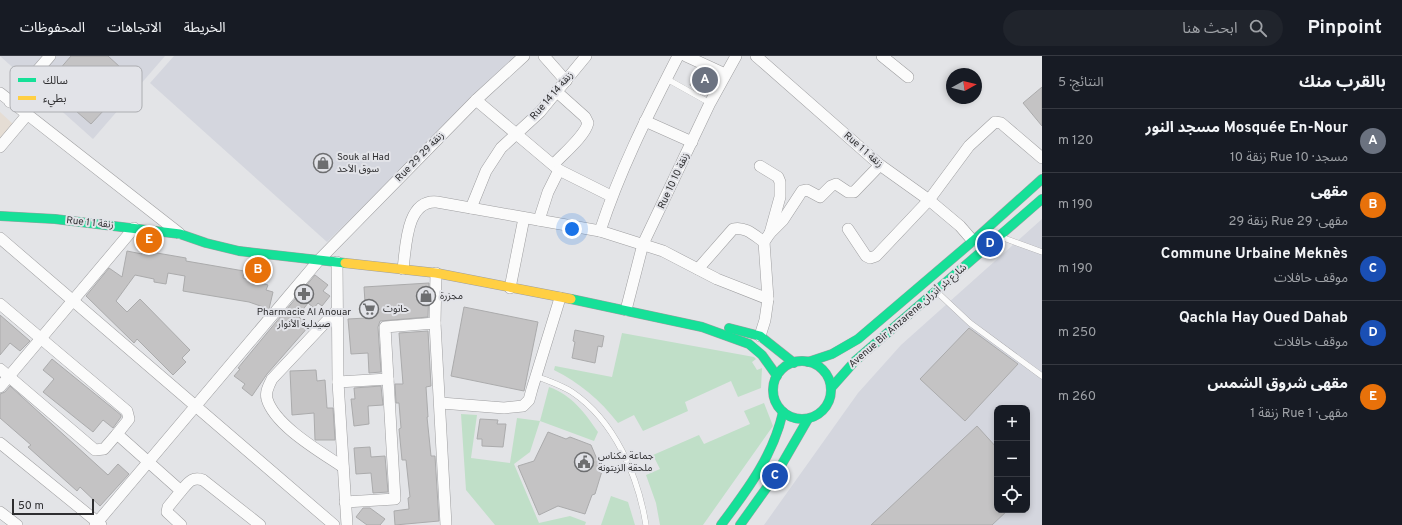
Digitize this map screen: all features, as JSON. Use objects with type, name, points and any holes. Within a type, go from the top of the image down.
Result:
[{"type":"main road","name":"Avenue Bir Anzarene شارع بئر أنزران","points":[[794,363],[808,362],[832,354],[858,339],[973,241],[1042,179]]},
{"type":"main road","name":"Avenue Bir Anzarene شارع بئر أنزران","points":[[740,525],[775,476],[808,419],[820,413],[825,408],[828,402],[830,388],[855,361],[1042,199]]},
{"type":"main road","name":"Rue 1 زنقة 1","points":[[0,216],[55,219],[180,234],[206,243],[239,251],[436,273],[626,310],[702,327]]},
{"type":"main road","points":[[702,327],[725,327],[760,336],[794,363],[787,366],[777,376],[774,384],[775,399],[784,412],[792,418],[808,419]]},
{"type":"main road","points":[[702,327],[749,344],[762,355],[777,376]]},
{"type":"main road","points":[[808,362],[824,372],[828,379],[830,388]]},
{"type":"main road","points":[[722,525],[769,458],[776,444],[784,412]]},
{"type":"street","points":[[41,66],[50,56]]},
{"type":"street","name":"Rue 29 زنقة 29","points":[[98,524],[147,462],[319,260],[476,100],[524,56]]},
{"type":"street","points":[[544,56],[566,81]]},
{"type":"street","name":"Rue 14 زنقة 14","points":[[471,208],[486,171],[501,148],[540,112],[586,56]]},
{"type":"street","points":[[600,231],[611,196],[645,121],[678,56]]},
{"type":"street","points":[[686,56],[725,74]]},
{"type":"street","name":"Rue 10 زنقة 10","points":[[626,310],[643,244],[710,103],[736,56]]},
{"type":"street","points":[[882,56],[908,77]]},
{"type":"street","name":"Rue 1 زنقة 1","points":[[762,58],[880,165],[929,200],[960,226],[973,241]]},
{"type":"street","points":[[539,220],[556,167],[586,128],[588,123],[585,117],[557,92]]},
{"type":"street","points":[[0,93],[10,102]]},
{"type":"street","points":[[476,100],[556,167],[611,196]]},
{"type":"street","points":[[23,112],[180,234]]},
{"type":"street","points":[[0,147],[27,115]]},
{"type":"street","points":[[645,121],[692,142]]},
{"type":"street","points":[[848,229],[866,256],[870,258],[876,256],[929,200],[969,146],[995,122],[1001,123],[1042,158]]},
{"type":"street","points":[[767,237],[783,220],[802,191],[807,190],[820,197],[831,186],[836,184],[848,192],[854,192],[880,165]]},
{"type":"street","points":[[760,166],[774,174],[780,182],[780,197],[767,237],[768,299],[765,320],[760,336]]},
{"type":"street","points":[[403,269],[410,224],[419,207],[432,202],[600,231],[643,244],[663,252],[698,269],[768,299]]},
{"type":"street","points":[[510,288],[524,218]]},
{"type":"street","points":[[0,387],[134,228]]},
{"type":"street","points":[[698,269],[733,229],[742,228],[767,237]]},
{"type":"street","points":[[0,238],[72,301],[196,404],[329,523]]},
{"type":"street","points":[[337,262],[338,382],[347,525]]},
{"type":"street","points":[[436,273],[436,323],[446,525]]},
{"type":"street","points":[[440,403],[504,408],[519,408],[523,406],[529,400],[560,298]]},
{"type":"street","points":[[0,304],[127,411],[129,419],[104,449],[95,450],[0,369]]},
{"type":"street","points":[[337,310],[272,379],[267,390],[266,398],[270,407],[292,430],[343,467]]},
{"type":"street","points":[[345,502],[395,499],[385,326],[436,323]]},
{"type":"street","points":[[338,382],[388,379]]},
{"type":"street","points":[[117,434],[181,491]]},
{"type":"street","points":[[0,443],[98,524]]},
{"type":"street","points":[[180,525],[167,512],[168,506],[191,480],[197,478],[203,480],[260,525]]},
{"type":"street","points":[[0,512],[17,525]]},
{"type":"lane","points":[[667,79],[710,103]]},
{"type":"lane","points":[[999,236],[1042,252]]},
{"type":"lane","points":[[928,280],[936,291],[970,323],[1042,376]]},
{"type":"lane","points":[[536,376],[572,392],[585,402],[609,428],[618,443],[634,480],[646,525]]},
{"type":"shaded area","points":[[0,56],[165,56],[142,83],[142,66],[11,66]]},
{"type":"shaded area","name":"Souk al Had سوق الأحد","points":[[174,56],[518,56],[327,242],[150,83]]},
{"type":"shaded area","points":[[0,112],[13,124],[0,140]]},
{"type":"shaded area","points":[[63,112],[116,112],[93,139]]},
{"type":"shaded area","points":[[1042,219],[1042,525],[764,525],[858,393],[901,345]]},
{"type":"green space","points":[[622,333],[754,357],[756,359],[752,362],[757,370],[762,368],[761,388],[738,397],[731,381],[685,402],[688,411],[643,431],[634,415],[618,423],[604,407],[581,386],[554,370],[555,366],[612,377]]},
{"type":"green space","points":[[549,387],[565,395],[577,405],[598,432],[594,441],[540,421]]},
{"type":"green space","points":[[764,403],[773,426],[703,525],[660,525],[656,503],[646,475],[660,469],[653,455],[699,435],[704,444],[750,424],[744,411]]},
{"type":"green space","points":[[461,414],[477,415],[471,458],[510,463],[517,418],[540,421],[530,452],[514,464],[539,523],[570,516],[586,522],[585,525],[495,525],[466,490]]},
{"type":"green space","points":[[611,496],[628,502],[635,525],[601,525]]},
{"type":"building","points":[[71,56],[108,56],[119,66],[62,66]]},
{"type":"building","points":[[697,69],[716,78],[707,94],[690,85]]},
{"type":"building","points":[[1042,87],[1042,126],[1023,103]]},
{"type":"building","points":[[77,112],[102,112],[91,124]]},
{"type":"building","points":[[143,248],[157,251],[157,253],[186,258],[186,261],[244,271],[243,278],[268,285],[266,290],[273,292],[269,309],[249,302],[183,291],[185,276],[168,273],[166,284],[154,282],[154,279],[135,275],[116,301],[127,312],[140,299],[190,350],[182,358],[186,362],[173,375],[137,339],[134,343],[86,296],[109,268],[122,277],[127,251],[142,254]]},
{"type":"building","points":[[315,275],[328,285],[323,291],[330,296],[322,306],[318,303],[314,308],[308,303],[298,316],[309,326],[267,374],[252,396],[242,388],[245,384],[234,376],[240,369],[238,368]]},
{"type":"building","points":[[429,283],[428,317],[380,321],[378,327],[381,372],[369,373],[368,353],[351,354],[348,319],[366,318],[364,287]]},
{"type":"building","points":[[464,307],[538,322],[524,391],[451,376]]},
{"type":"building","points":[[0,315],[30,341],[20,351],[10,343],[0,355]]},
{"type":"building","points":[[969,328],[1018,364],[965,421],[920,379]]},
{"type":"building","points":[[575,330],[604,336],[602,347],[598,346],[595,363],[572,358],[575,342],[573,341]]},
{"type":"building","points":[[428,331],[431,386],[426,387],[427,417],[431,456],[435,456],[439,521],[395,525],[394,511],[409,509],[408,498],[410,497],[406,460],[402,460],[399,429],[401,428],[399,403],[396,403],[395,384],[403,384],[399,333]]},
{"type":"building","points":[[52,359],[121,415],[113,428],[103,420],[93,432],[43,392],[54,379],[43,370]]},
{"type":"building","points":[[316,370],[317,381],[325,380],[327,408],[333,408],[335,440],[315,440],[314,413],[292,415],[290,371]]},
{"type":"building","points":[[10,386],[108,475],[118,464],[129,474],[100,506],[80,487],[77,491],[28,447],[31,445],[0,418],[0,394],[5,392]]},
{"type":"building","points":[[381,386],[383,405],[368,406],[369,424],[354,426],[351,399],[355,399],[354,388]]},
{"type":"building","points":[[480,419],[498,420],[497,424],[506,424],[503,447],[482,446],[482,439],[477,439]]},
{"type":"building","points":[[977,426],[994,445],[994,513],[1005,513],[992,525],[871,525]]},
{"type":"building","points":[[548,432],[566,439],[570,437],[591,445],[602,471],[595,494],[592,495],[585,514],[558,506],[539,515],[518,466],[534,461]]},
{"type":"building","points":[[370,447],[371,457],[385,456],[388,492],[373,493],[371,473],[356,474],[354,448]]},
{"type":"building","points":[[363,508],[370,508],[385,519],[380,525],[367,525],[356,517]]},
{"type":"traffic: fast","points":[[808,362],[832,354],[858,339],[973,241],[1042,179]]},
{"type":"traffic: fast","points":[[831,388],[855,361],[1042,199]]},
{"type":"traffic: fast","points":[[0,216],[55,219],[180,234],[206,243],[239,251],[345,263]]},
{"type":"traffic: fast","points":[[571,299],[702,327],[749,344],[762,355],[777,376]]},
{"type":"traffic: fast","points":[[729,328],[760,336],[794,363]]},
{"type":"traffic: fast","points":[[802,361],[818,366],[826,374],[831,390],[826,406],[818,414],[802,419],[786,414],[778,406],[773,390],[778,374],[786,366],[802,361]]},
{"type":"traffic: fast","points":[[721,525],[750,485],[766,458],[779,428],[783,412]]},
{"type":"traffic: fast","points":[[740,525],[775,476],[808,419]]},
{"type":"traffic: slow","points":[[345,263],[436,273],[571,299]]},
{"type":"place","name":"Mosquée En-Nour مسجد النور","points":[[705,80]]},
{"type":"place","name":"Souk al Had سوق الأحد","points":[[323,163]]},
{"type":"place","name":"مقهى شروق الشمس","points":[[149,240]]},
{"type":"place","name":"Qachla Hay Oued Dahab","points":[[990,244]]},
{"type":"place","name":"مقهى","points":[[258,270]]},
{"type":"place","name":"Pharmacie Al Anouar صيدلية الأنوار","points":[[304,294]]},
{"type":"place","name":"مجزرة","points":[[426,296]]},
{"type":"place","name":"حانوت","points":[[369,309]]},
{"type":"place","name":"جماعة مكناس ملحقة الزيتونة","points":[[584,462]]},
{"type":"place","name":"Commune Urbaine Meknès","points":[[775,476]]}]
